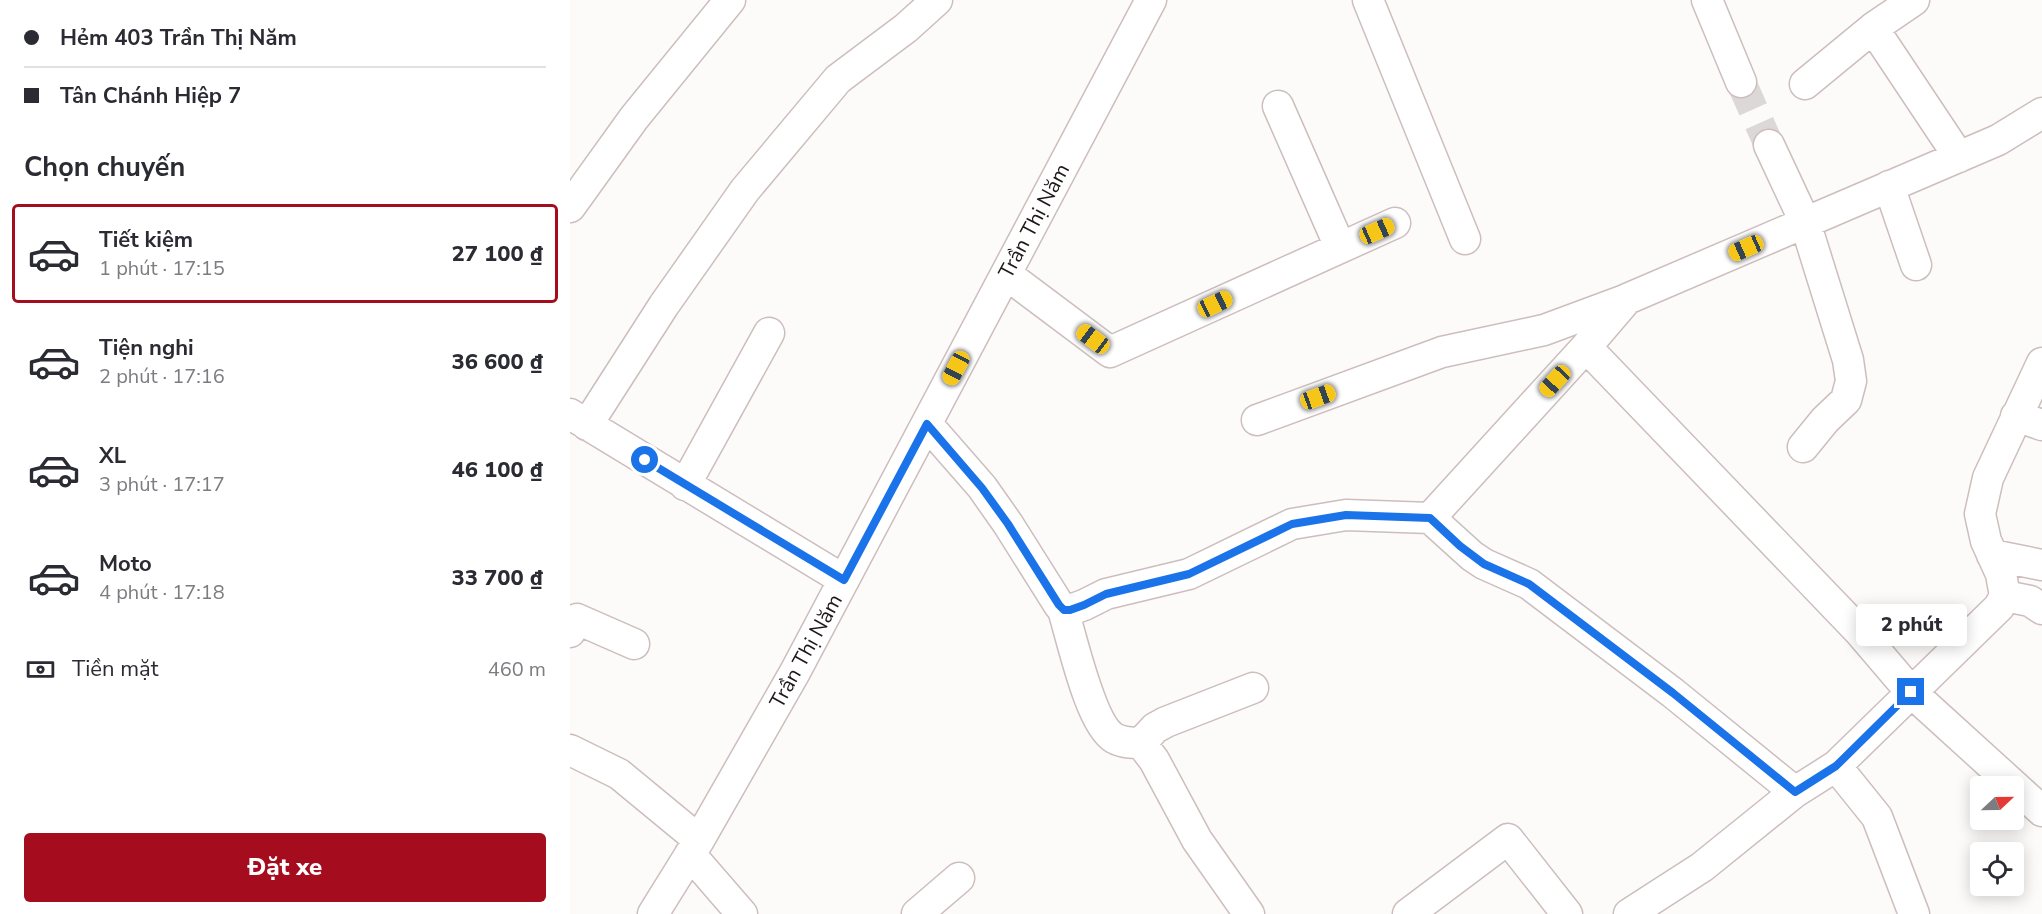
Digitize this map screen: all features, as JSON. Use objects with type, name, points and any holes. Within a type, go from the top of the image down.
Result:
[{"type":"street","points":[[570,207],[634,118],[730,0]]},
{"type":"street","points":[[844,580],[579,419],[664,305],[745,190],[838,79],[906,28],[937,0]]},
{"type":"street","name":"Trần Thị Năm","points":[[653,914],[795,672],[1151,0]]},
{"type":"street","points":[[1368,0],[1465,239]]},
{"type":"street","points":[[1707,0],[1740,82]]},
{"type":"street","points":[[1805,84],[1873,28],[1914,0]]},
{"type":"street","points":[[1873,28],[1959,157]]},
{"type":"street","points":[[1278,106],[1340,247]]},
{"type":"street","points":[[1257,420],[1442,352],[1544,330],[1627,298],[1998,140],[2042,113]]},
{"type":"street","points":[[1769,145],[1805,222],[1848,360],[1851,381],[1846,400],[1825,420],[1803,447]]},
{"type":"street","points":[[1889,186],[1916,265]]},
{"type":"street","points":[[1006,274],[1110,352],[1395,223]]},
{"type":"street","points":[[1430,518],[1586,347],[1627,298]]},
{"type":"street","points":[[685,485],[769,333]]},
{"type":"street","points":[[1586,347],[1858,630],[1911,692],[2042,811]]},
{"type":"street","points":[[1629,914],[1702,867],[1795,792],[1836,766],[1999,607],[2006,596],[2001,574],[1986,541],[1980,514],[1988,478],[2029,421],[2042,363]]},
{"type":"street","points":[[927,424],[982,488],[1064,610],[1094,710],[1103,728],[1113,738],[1125,742],[1142,743]]},
{"type":"street","points":[[1064,610],[1084,605],[1106,594],[1189,574],[1292,524],[1346,515],[1430,518],[1478,560],[1529,584],[1673,693],[1795,792]]},
{"type":"street","points":[[1992,555],[2042,565]]},
{"type":"street","points":[[2006,596],[2030,601],[2042,609]]},
{"type":"street","points":[[570,632],[577,619],[634,644]]},
{"type":"street","points":[[1142,743],[1155,728],[1166,722],[1253,688]]},
{"type":"street","points":[[1142,743],[1154,760],[1197,840],[1249,914]]},
{"type":"street","points":[[572,754],[619,774],[694,847],[742,914]]},
{"type":"street","points":[[1836,766],[1877,817],[1914,914]]},
{"type":"street","points":[[1408,914],[1508,839],[1567,914]]},
{"type":"street","points":[[933,909],[959,878]]},
{"type":"tunnel","points":[[1741,82],[1769,145]]},
{"type":"route","points":[[645,460],[844,580],[927,424],[982,488],[1064,610],[1084,605],[1106,594],[1189,574],[1292,524],[1346,515],[1430,518],[1472,556],[1484,564],[1529,584],[1673,693],[1795,792],[1836,766],[1911,692]]}]
